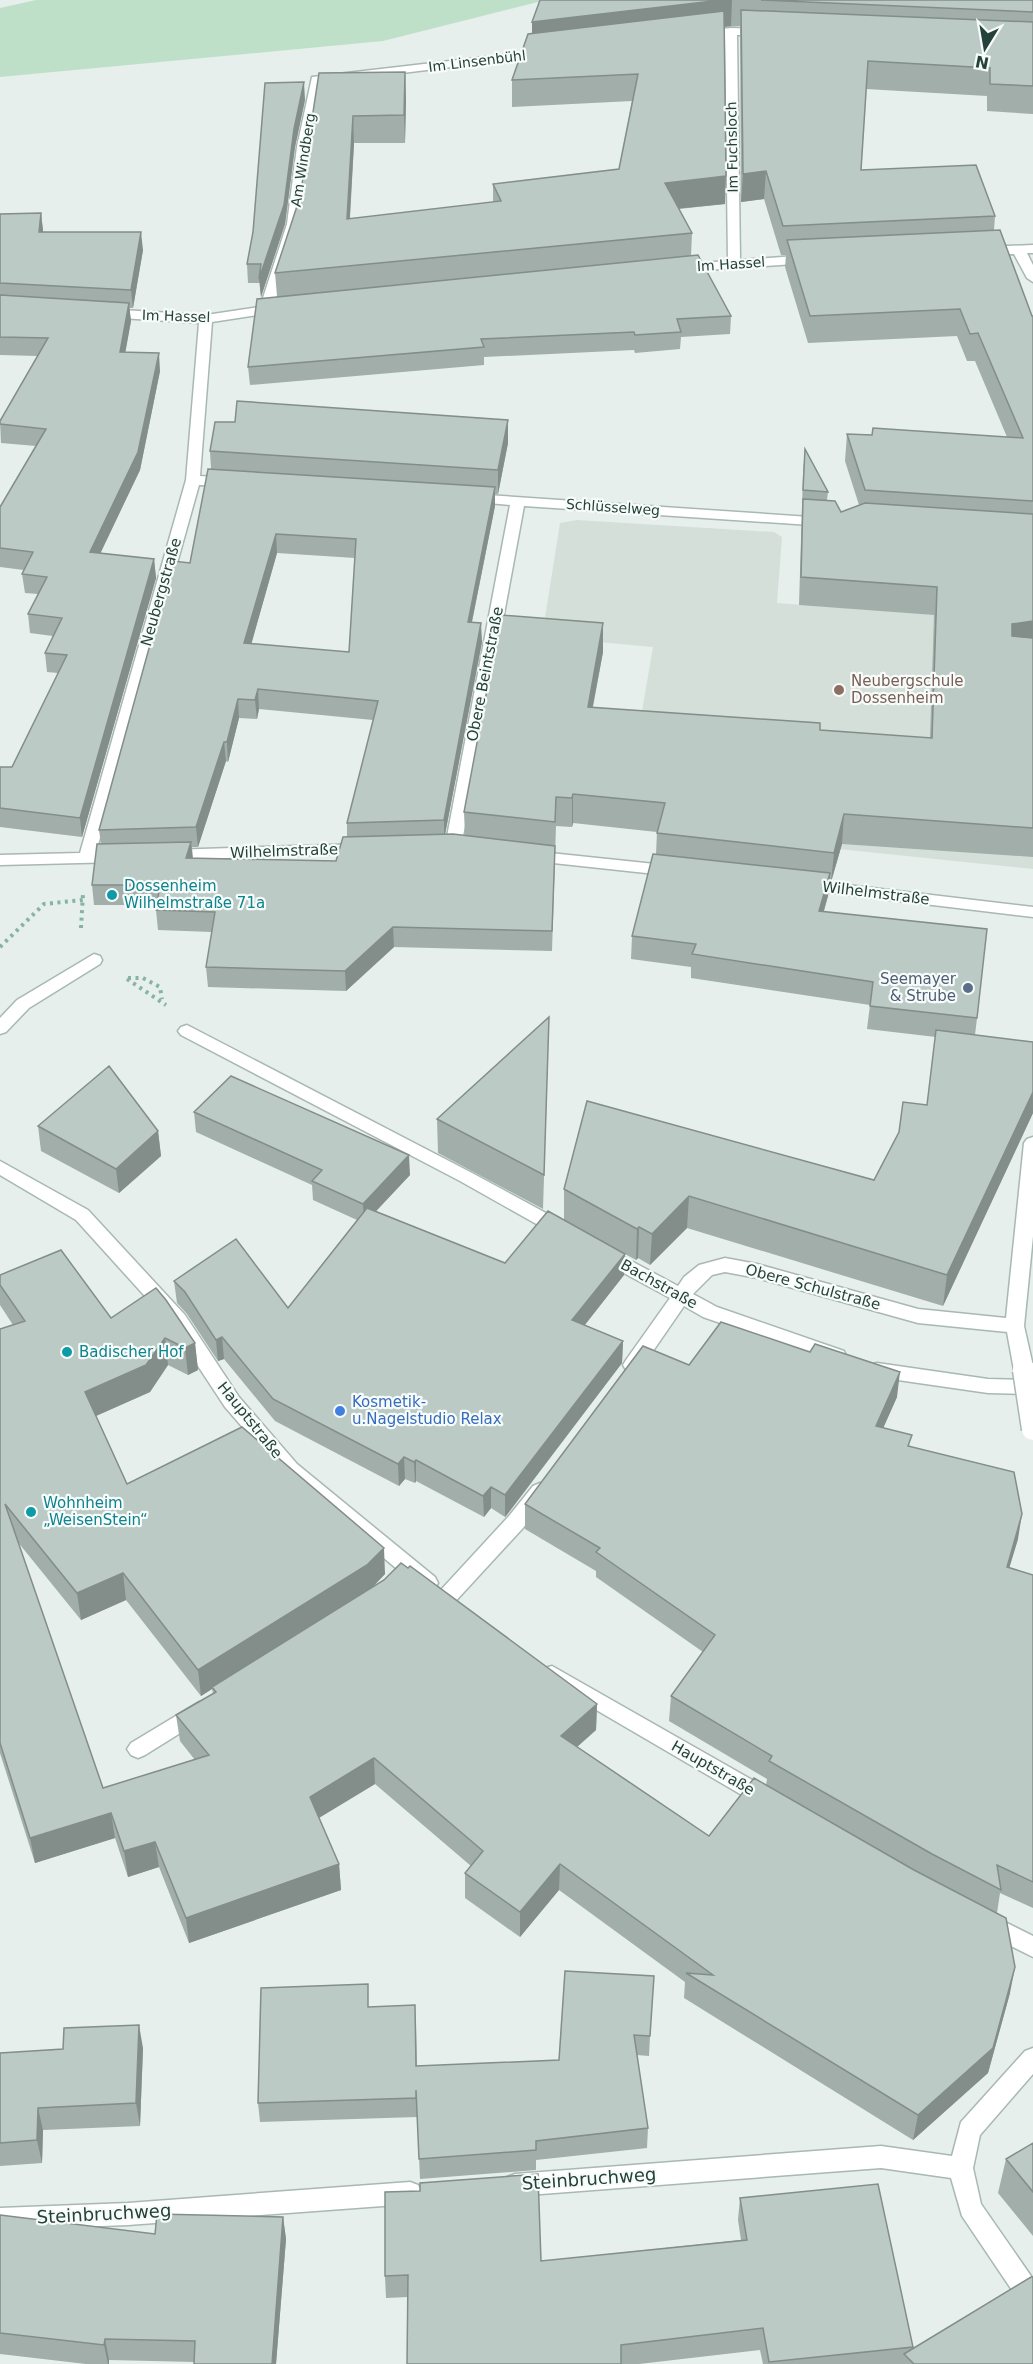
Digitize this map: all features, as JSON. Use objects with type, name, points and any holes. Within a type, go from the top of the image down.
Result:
[{"type":"street","points":[[695,35],[730,31],[777,33]]},
{"type":"street","name":"Im Fuchsloch","points":[[730,31],[734,262]]},
{"type":"street","name":"Im Linsenbühl","points":[[316,80],[553,52]]},
{"type":"street","name":"Am Windberg","points":[[266,309],[293,224],[303,147],[316,80]]},
{"type":"street","points":[[971,252],[1033,249]]},
{"type":"street","points":[[1019,250],[1033,278]]},
{"type":"street","name":"Im Hassel","points":[[664,270],[734,262],[817,259]]},
{"type":"street","name":"Im Hassel","points":[[92,312],[206,319],[290,307]]},
{"type":"street","name":"Neubergstraße","points":[[86,859],[193,480],[206,319]]},
{"type":"street","points":[[193,480],[239,483]]},
{"type":"street","name":"Schlüsselweg","points":[[460,497],[835,523]]},
{"type":"street","name":"Obere Beintstraße","points":[[453,848],[518,501]]},
{"type":"street","name":"Wilhelmstraße","points":[[156,856],[376,849]]},
{"type":"street","points":[[512,854],[691,873]]},
{"type":"street","points":[[0,860],[133,857]]},
{"type":"street","name":"Wilhelmstraße","points":[[786,883],[1033,912]]},
{"type":"street","points":[[0,1028],[23,1004],[94,960]]},
{"type":"street","name":"Bachstraße","points":[[187,1031],[466,1177],[710,1311],[879,1370],[988,1386],[1033,1387]]},
{"type":"street","points":[[1033,1143],[1015,1326],[1021,1347],[1033,1429]]},
{"type":"street","name":"Hauptstraße","points":[[0,1167],[82,1215],[178,1320],[232,1402],[290,1468],[465,1612]]},
{"type":"street","name":"Obere Schulstraße","points":[[621,1383],[691,1282],[706,1270],[725,1265],[757,1271],[918,1316],[1015,1326]]},
{"type":"street","points":[[446,1598],[516,1522],[551,1476]]},
{"type":"street","points":[[393,1582],[409,1566]]},
{"type":"street","name":"Hauptstraße","points":[[532,1660],[552,1674],[786,1810]]},
{"type":"street","points":[[138,1749],[218,1699]]},
{"type":"street","points":[[969,1913],[1033,1947]]},
{"type":"street","points":[[1033,2058],[969,2130],[962,2168],[970,2208],[1033,2300]]},
{"type":"street","name":"Steinbruchweg","points":[[499,2186],[881,2157],[962,2168]]},
{"type":"street","name":"Steinbruchweg","points":[[0,2219],[128,2214],[427,2192]]},
{"type":"path","points":[[82,920],[83,891]]},
{"type":"path","points":[[0,947],[44,904],[83,900]]},
{"type":"path","points":[[126,978],[143,978],[160,987],[162,1000]]},
{"type":"path","points":[[135,984],[153,995]]},
{"type":"shaded area","name":"Neubergschule Dossenheim","points":[[577,520],[774,532],[782,537],[777,603],[1033,622],[1033,869],[819,847],[638,734],[653,647],[542,637],[560,523]]},
{"type":"green space","points":[[36,0],[546,0],[383,41],[0,77],[0,8]]},
{"type":"building","points":[[540,0],[722,0],[532,22]]},
{"type":"building","points":[[761,0],[1033,0],[1033,12]]},
{"type":"building","points":[[741,10],[1033,22],[1033,86],[990,84],[990,68],[868,61],[861,170],[976,165],[995,216],[783,226],[766,171],[743,174]]},
{"type":"building","points":[[724,11],[726,176],[665,183],[692,233],[275,273],[300,197],[319,73],[405,72],[404,115],[353,116],[347,219],[501,201],[493,184],[619,169],[638,74],[512,80],[528,34]]},
{"type":"building","points":[[304,82],[294,129],[284,205],[259,279],[261,264],[247,264],[253,232],[265,83]]},
{"type":"building","points":[[41,213],[39,232],[141,232],[131,290],[0,283],[0,214]]},
{"type":"building","points":[[1000,230],[1033,316],[1033,501],[865,490],[847,434],[872,435],[873,428],[1023,438],[978,333],[970,334],[960,309],[810,316],[787,240]]},
{"type":"building","points":[[698,255],[731,316],[677,319],[681,332],[481,339],[484,347],[248,367],[257,299]]},
{"type":"building","points":[[0,295],[129,303],[120,352],[159,353],[138,452],[90,552],[154,559],[80,818],[0,808],[0,767],[12,767],[67,655],[45,653],[62,618],[28,614],[47,577],[22,574],[33,552],[0,548],[0,507],[46,429],[0,424],[0,421],[48,338],[0,337]]},
{"type":"building","points":[[237,401],[508,420],[498,470],[210,451],[215,422],[235,422]]},
{"type":"building","points":[[805,449],[828,492],[803,490]]},
{"type":"building","points":[[208,469],[495,487],[468,622],[481,623],[444,820],[347,823],[378,701],[258,689],[255,700],[238,699],[227,742],[224,742],[196,827],[99,830],[173,561],[190,563]],"holes":[[[276,534],[356,539],[349,652],[244,643]]]},
{"type":"building","points":[[803,499],[835,501],[841,512],[865,503],[1033,514],[1033,621],[1012,624],[1012,636],[1033,638],[1033,828],[844,814],[834,853],[657,833],[665,803],[573,794],[572,798],[556,797],[555,822],[464,812],[501,615],[603,623],[588,707],[820,723],[820,730],[932,738],[937,587],[801,577]]},
{"type":"building","points":[[453,834],[555,846],[552,931],[393,927],[345,971],[206,967],[215,912],[156,910],[160,885],[92,885],[97,844],[191,842],[186,858],[336,861],[343,837]]},
{"type":"building","points":[[653,854],[830,873],[819,911],[987,929],[977,1018],[870,1006],[873,982],[692,954],[696,944],[632,936]]},
{"type":"building","points":[[549,1017],[544,1175],[437,1119]]},
{"type":"building","points":[[936,1030],[1033,1042],[1033,1092],[947,1275],[689,1196],[652,1234],[639,1227],[637,1229],[564,1189],[587,1101],[874,1180],[899,1132],[903,1102],[927,1105]]},
{"type":"building","points":[[109,1066],[158,1131],[116,1169],[38,1126]]},
{"type":"building","points":[[231,1076],[409,1155],[363,1204],[312,1181],[322,1170],[194,1112]]},
{"type":"building","points":[[367,1208],[505,1263],[548,1211],[625,1254],[572,1320],[623,1341],[505,1495],[491,1487],[483,1496],[416,1460],[414,1462],[404,1457],[398,1464],[273,1399],[222,1337],[216,1340],[185,1292],[174,1281],[236,1239],[288,1308]]},
{"type":"building","points":[[61,1250],[111,1318],[156,1288],[195,1343],[185,1348],[165,1338],[146,1365],[85,1392],[127,1484],[242,1427],[384,1548],[367,1565],[198,1670],[123,1573],[77,1593],[5,1504],[103,1788],[209,1755],[176,1715],[216,1692],[212,1687],[384,1580],[401,1563],[408,1568],[410,1566],[597,1704],[561,1736],[709,1836],[754,1778],[914,1870],[1006,1918],[1015,1967],[993,2048],[918,2115],[686,1973],[713,1975],[560,1864],[520,1912],[465,1873],[483,1851],[374,1758],[310,1797],[339,1864],[186,1918],[155,1842],[124,1851],[111,1813],[30,1838],[0,1743],[0,1329],[25,1321],[0,1285],[0,1275]]},
{"type":"building","points":[[721,1322],[810,1352],[815,1344],[900,1372],[876,1426],[912,1435],[908,1446],[1014,1472],[1022,1514],[1007,1567],[1033,1575],[1033,1882],[997,1865],[1001,1890],[932,1854],[769,1761],[772,1756],[671,1696],[715,1635],[596,1552],[600,1548],[525,1504],[643,1346],[689,1365]]},
{"type":"building","points":[[565,1971],[654,1976],[650,2036],[634,2035],[648,2128],[536,2141],[536,2150],[419,2159],[416,2090],[416,2098],[258,2103],[261,1988],[368,1984],[368,2007],[415,2005],[416,2066],[559,2060]]},
{"type":"building","points":[[139,2025],[136,2103],[38,2108],[37,2140],[0,2143],[0,2053],[63,2049],[64,2028]]},
{"type":"building","points":[[1033,2143],[1033,2192],[1006,2159]]},
{"type":"building","points":[[538,2174],[541,2261],[747,2240],[740,2198],[878,2184],[913,2347],[769,2362],[763,2328],[621,2345],[621,2364],[407,2364],[408,2275],[385,2276],[385,2192],[420,2191],[420,2183]]},
{"type":"building","points":[[157,2214],[283,2217],[272,2364],[194,2364],[195,2341],[105,2339],[104,2345],[0,2333],[0,2215],[155,2234]]},
{"type":"building","points":[[1033,2277],[1033,2364],[914,2364],[904,2354]]},
{"type":"place","name":"Neubergschule Dossenheim","points":[[839,690]]},
{"type":"place","name":"Dossenheim Wilhelmstraße 71a","points":[[112,895]]},
{"type":"place","name":"Seemayer & Strube","points":[[968,988]]},
{"type":"place","name":"Badischer Hof","points":[[67,1352]]},
{"type":"place","name":"Kosmetik- u.Nagelstudio Relax","points":[[340,1411]]},
{"type":"place","name":"Wohnheim „WeisenStein“","points":[[31,1512]]}]
